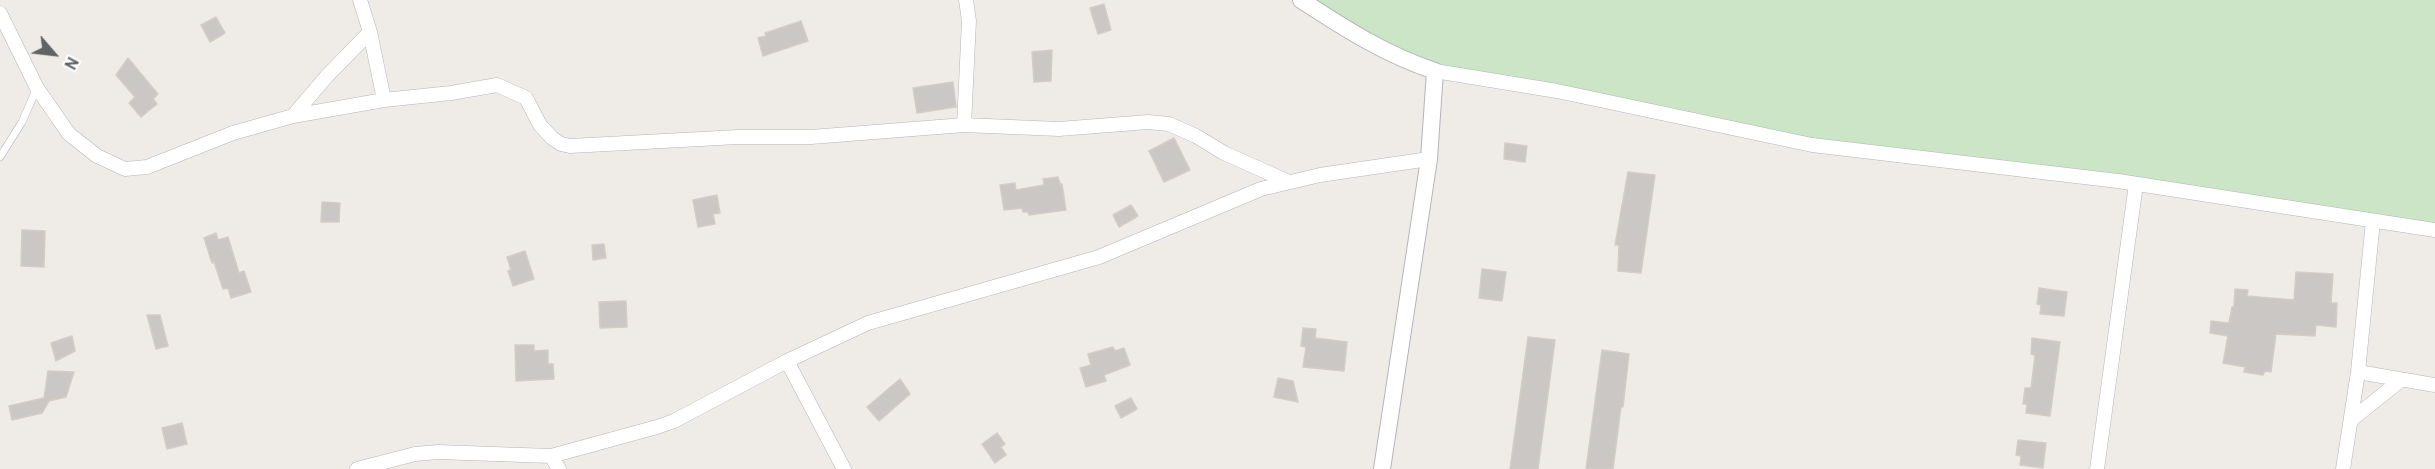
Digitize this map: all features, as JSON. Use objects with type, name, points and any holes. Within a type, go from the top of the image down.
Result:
[{"type":"street","points":[[360,0],[370,32],[384,100]]},
{"type":"street","points":[[964,124],[969,21],[966,0]]},
{"type":"street","points":[[1301,0],[1345,29],[1402,60],[1435,71],[1557,91],[1812,145],[2136,184],[2435,230]]},
{"type":"street","points":[[0,13],[38,88],[69,134],[97,156],[125,169],[147,167],[233,133],[293,116],[384,100],[451,93],[497,85],[526,98],[540,125],[552,138],[561,144],[570,146],[738,137],[811,138],[964,124],[1059,129],[1148,122],[1169,124],[1196,136],[1224,153],[1289,182]]},
{"type":"street","points":[[293,116],[326,77],[370,32]]},
{"type":"street","points":[[1382,469],[1429,159],[1435,71]]},
{"type":"street","points":[[357,469],[415,454],[438,452],[551,456],[674,421],[787,361],[868,323],[1099,257],[1261,189],[1320,175],[1429,159]]},
{"type":"street","points":[[2097,469],[2136,184]]},
{"type":"street","points":[[2343,469],[2358,372],[2373,221]]},
{"type":"street","points":[[787,361],[844,469]]},
{"type":"street","points":[[2358,372],[2435,385]]},
{"type":"street","points":[[2351,420],[2402,380]]},
{"type":"street","points":[[551,456],[559,469]]},
{"type":"lane","points":[[0,157],[22,122],[38,88]]},
{"type":"green space","points":[[1301,0],[2435,0],[2435,230],[1812,145],[1435,71]]},
{"type":"building","points":[[1104,4],[1111,30],[1098,34],[1090,8]]},
{"type":"building","points":[[216,17],[225,33],[210,42],[201,25]]},
{"type":"building","points":[[801,21],[808,41],[763,56],[758,38],[766,36],[765,33]]},
{"type":"building","points":[[1052,50],[1051,81],[1034,82],[1032,52]]},
{"type":"building","points":[[128,58],[158,94],[153,99],[157,104],[141,117],[129,103],[135,97],[116,75]]},
{"type":"building","points":[[953,82],[956,107],[917,113],[913,88]]},
{"type":"building","points":[[1174,138],[1190,170],[1164,182],[1149,151]]},
{"type":"building","points":[[1505,143],[1527,146],[1525,162],[1504,159]]},
{"type":"building","points":[[1628,172],[1655,175],[1641,273],[1618,271],[1619,245],[1615,245]]},
{"type":"building","points":[[1058,177],[1062,184],[1066,210],[1029,215],[1028,212],[1023,212],[1022,208],[1004,210],[1000,185],[1015,183],[1016,190],[1044,185],[1043,179]]},
{"type":"building","points":[[717,195],[720,213],[713,214],[715,224],[698,227],[693,200]]},
{"type":"building","points":[[322,202],[340,203],[339,222],[321,222]]},
{"type":"building","points":[[1131,205],[1138,216],[1119,227],[1113,215]]},
{"type":"building","points":[[22,230],[45,231],[44,267],[21,266]]},
{"type":"building","points":[[216,233],[218,240],[228,237],[239,273],[244,271],[251,292],[231,298],[228,288],[223,289],[204,238]]},
{"type":"building","points":[[604,244],[606,258],[593,260],[592,245]]},
{"type":"building","points":[[525,251],[534,279],[513,286],[508,271],[511,270],[507,257]]},
{"type":"building","points":[[1482,269],[1506,272],[1502,301],[1479,298]]},
{"type":"building","points":[[2296,272],[2333,274],[2331,303],[2337,303],[2336,327],[2316,325],[2315,336],[2276,334],[2271,372],[2265,371],[2263,375],[2244,372],[2245,367],[2223,363],[2228,336],[2210,333],[2211,321],[2229,323],[2232,307],[2234,307],[2235,289],[2248,290],[2247,296],[2294,300]]},
{"type":"building","points":[[2039,288],[2067,292],[2064,316],[2040,314],[2041,305],[2037,304]]},
{"type":"building","points":[[626,301],[627,327],[600,328],[599,302]]},
{"type":"building","points":[[147,315],[160,315],[168,346],[156,349]]},
{"type":"building","points":[[1303,328],[1316,329],[1315,338],[1347,342],[1344,371],[1303,367],[1306,347],[1301,346]]},
{"type":"building","points":[[72,336],[75,351],[56,361],[51,343]]},
{"type":"building","points":[[1528,337],[1555,340],[1538,469],[1510,469]]},
{"type":"building","points":[[2032,338],[2060,342],[2050,416],[2026,413],[2027,404],[2023,404],[2025,388],[2031,388],[2035,355],[2031,354]]},
{"type":"building","points":[[515,345],[534,345],[534,351],[548,350],[548,364],[553,364],[554,379],[516,381]]},
{"type":"building","points":[[1113,347],[1115,351],[1124,348],[1130,365],[1104,375],[1106,381],[1086,387],[1080,368],[1091,365],[1088,354]]},
{"type":"building","points":[[1602,350],[1629,354],[1623,407],[1621,407],[1613,469],[1586,469]]},
{"type":"building","points":[[48,371],[74,372],[66,397],[49,401],[42,413],[12,420],[9,406],[44,398]]},
{"type":"building","points":[[1278,378],[1293,381],[1298,402],[1274,397]]},
{"type":"building","points":[[900,379],[910,394],[879,421],[867,407]]},
{"type":"building","points":[[1131,398],[1137,409],[1121,418],[1115,406]]},
{"type":"building","points":[[182,423],[187,444],[167,449],[162,428]]},
{"type":"building","points":[[997,433],[1005,444],[1001,447],[1006,455],[995,463],[982,444]]},
{"type":"building","points":[[2018,440],[2046,443],[2043,468],[2020,465],[2021,456],[2016,455]]}]
